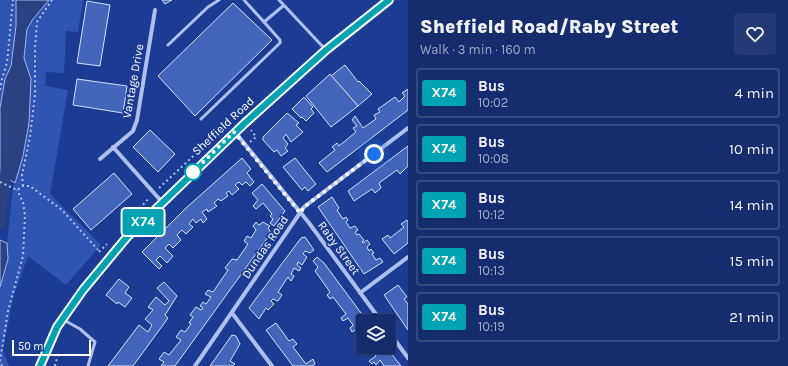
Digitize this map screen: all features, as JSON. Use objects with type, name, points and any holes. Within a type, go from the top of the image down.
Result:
[{"type":"main road","name":"Sheffield Road","points":[[40,366],[57,327],[107,260],[127,237],[234,132],[326,50],[389,0]]},
{"type":"street","name":"Vantage Drive","points":[[100,159],[133,131],[137,120],[155,10]]},
{"type":"street","name":"Dundas Road","points":[[195,366],[304,207],[408,128]]},
{"type":"street","name":"Raby Street","points":[[234,132],[309,223],[376,314]]},
{"type":"street","points":[[114,147],[162,202]]},
{"type":"street","points":[[360,293],[408,257]]},
{"type":"street","points":[[232,313],[272,366]]},
{"type":"street","points":[[396,342],[408,358]]},
{"type":"lane","points":[[168,45],[208,7],[219,0]]},
{"type":"lane","points":[[201,119],[280,43],[280,40],[244,0]]},
{"type":"lane","points":[[279,0],[326,50]]},
{"type":"lane","points":[[264,22],[283,6]]},
{"type":"lane","points":[[63,319],[80,329],[95,342],[88,366]]},
{"type":"path","points":[[0,90],[7,63],[13,0]]},
{"type":"path","points":[[23,186],[22,175],[30,137],[35,95],[35,48],[37,22],[52,0]]},
{"type":"path","points":[[0,182],[17,190],[23,202],[25,215],[23,256],[8,311],[0,361],[2,366]]},
{"type":"path","points":[[17,190],[23,186],[30,186],[62,210],[107,260]]},
{"type":"shaded area","points":[[0,0],[16,0],[16,26],[11,66],[5,79],[0,108]]},
{"type":"shaded area","points":[[16,0],[49,0],[33,19],[27,29],[24,58],[31,79],[29,123],[23,156],[15,183],[0,174],[0,108],[5,79],[11,66],[16,26]]},
{"type":"shaded area","points":[[49,0],[83,0],[78,32],[66,31],[64,73],[46,72],[45,86],[68,90],[50,194],[101,245],[66,285],[28,256],[13,298],[3,351],[9,366],[0,366],[0,287],[8,259],[7,243],[13,187],[23,156],[29,123],[31,79],[24,58],[27,29],[33,19]]},
{"type":"shaded area","points":[[0,240],[7,243],[8,259],[0,287]]},
{"type":"building","points":[[162,0],[172,0],[165,4]]},
{"type":"building","points":[[87,1],[110,5],[100,66],[77,63]]},
{"type":"building","points":[[233,3],[272,40],[195,116],[158,76]]},
{"type":"building","points":[[345,65],[358,82],[359,81],[372,94],[358,106],[331,76]]},
{"type":"building","points":[[330,74],[358,106],[331,127],[306,96]]},
{"type":"building","points":[[77,79],[127,86],[123,113],[73,105]]},
{"type":"building","points":[[408,89],[408,110],[327,172],[319,163],[335,150],[332,147],[337,143],[339,146],[356,132],[353,128],[357,126],[352,120],[355,116],[363,128],[376,119],[374,115],[380,112],[378,109],[395,97],[399,102],[405,96],[402,93]]},
{"type":"building","points":[[304,97],[313,107],[311,109],[314,113],[306,121],[292,109]]},
{"type":"building","points":[[287,113],[299,123],[296,125],[303,132],[291,142],[286,134],[283,138],[288,144],[285,148],[288,151],[281,156],[277,150],[274,152],[263,140],[263,137]]},
{"type":"building","points":[[150,130],[175,154],[158,172],[133,147]]},
{"type":"building","points":[[408,146],[408,166],[400,174],[397,170],[379,183],[381,188],[375,193],[372,189],[354,201],[348,191]]},
{"type":"building","points":[[242,158],[251,169],[247,173],[254,182],[250,186],[246,182],[242,185],[239,182],[235,185],[239,189],[232,195],[229,191],[226,193],[228,196],[221,201],[218,199],[214,203],[217,206],[208,212],[207,209],[202,212],[207,219],[203,223],[201,219],[196,223],[193,219],[189,224],[193,227],[186,234],[182,230],[177,235],[181,240],[173,248],[169,244],[165,248],[173,256],[167,263],[160,256],[156,260],[162,266],[159,269],[142,252],[186,208]]},
{"type":"building","points":[[295,158],[316,184],[308,191],[305,187],[302,190],[283,167]]},
{"type":"building","points":[[114,173],[132,194],[91,230],[73,209]]},
{"type":"building","points":[[262,184],[285,211],[274,226],[270,223],[273,219],[270,216],[272,214],[263,203],[256,209],[253,206],[258,200],[252,193]]},
{"type":"building","points":[[332,197],[339,208],[337,210],[343,219],[346,217],[348,220],[346,222],[350,228],[355,226],[358,230],[355,232],[364,240],[362,242],[363,243],[367,240],[370,244],[367,247],[369,251],[371,249],[374,253],[372,254],[376,260],[380,258],[383,262],[364,274],[318,207]]},
{"type":"building","points":[[407,220],[408,243],[394,254],[382,239],[388,235],[390,238],[404,227],[401,224]]},
{"type":"building","points":[[256,222],[259,225],[263,222],[270,226],[268,228],[271,233],[175,366],[161,366],[164,362],[159,359],[164,352],[169,355],[181,340],[176,337],[181,330],[185,332],[191,324],[189,323],[193,317],[190,315],[196,307],[201,310],[203,308],[200,306],[203,302],[206,304],[211,297],[205,294],[208,290],[213,292],[228,270],[225,268],[232,259],[237,260],[248,244],[244,241],[247,236],[251,238],[256,230],[253,226]]},
{"type":"building","points":[[305,237],[314,250],[310,253],[305,251],[303,254],[307,257],[302,265],[298,262],[297,265],[301,268],[299,271],[294,268],[291,274],[294,276],[291,281],[288,277],[278,292],[282,295],[278,301],[273,299],[271,301],[274,304],[268,310],[266,308],[259,319],[249,308],[301,238]]},
{"type":"building","points":[[317,257],[324,263],[362,314],[356,314],[356,330],[352,332],[350,328],[353,325],[348,318],[343,321],[341,318],[346,314],[333,297],[330,299],[327,295],[330,292],[315,271],[318,267],[313,261]]},
{"type":"building","points":[[119,279],[129,287],[125,293],[132,298],[125,307],[118,302],[117,304],[106,295]]},
{"type":"building","points":[[164,282],[177,296],[165,315],[168,318],[133,366],[108,366],[139,325],[148,332],[152,325],[145,319],[153,310],[148,307],[156,297],[165,305],[169,301],[157,288]]},
{"type":"building","points":[[398,285],[407,297],[404,299],[408,304],[408,330],[384,295]]},
{"type":"building","points":[[276,323],[289,341],[293,339],[297,344],[293,347],[306,364],[313,359],[315,364],[312,366],[293,366],[266,330]]},
{"type":"building","points":[[232,335],[236,336],[240,344],[230,361],[235,364],[233,366],[210,366]]},
{"type":"building","points":[[375,354],[392,354],[401,366],[384,366],[380,360],[376,365],[374,362],[372,364],[369,361],[376,356]]},
{"type":"waterway","points":[[0,224],[7,162]]},
{"type":"bus line","name":"X74","points":[[40,366],[57,327],[83,290],[127,237],[245,123],[326,50],[389,0]]},
{"type":"route","points":[[193,172],[234,132],[300,213],[304,207],[317,196],[374,154]]}]
